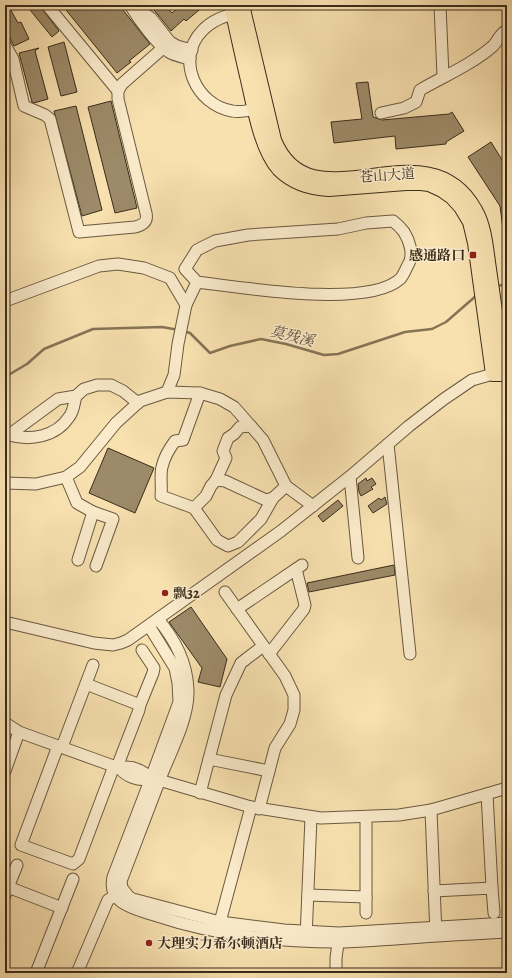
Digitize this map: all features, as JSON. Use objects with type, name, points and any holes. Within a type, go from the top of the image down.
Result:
[{"type":"main road","name":"苍山大道","points":[[237,9],[260,108],[268,153],[278,168],[297,182],[316,189],[413,182],[429,184],[448,194],[457,201],[468,216],[482,259],[493,337],[501,374]]},
{"type":"street","points":[[47,5],[118,92]]},
{"type":"street","points":[[131,5],[136,15],[163,48],[175,55],[191,55]]},
{"type":"street","points":[[131,5],[151,18],[174,44],[191,55]]},
{"type":"street","points":[[440,5],[443,76]]},
{"type":"street","points":[[237,9],[206,26],[197,37],[191,55],[192,77],[196,86],[205,98],[219,107],[234,111],[260,108]]},
{"type":"street","points":[[381,113],[404,108],[416,102],[420,90],[443,76],[452,73],[494,45],[503,31],[507,30]]},
{"type":"street","points":[[5,45],[13,59],[24,106],[45,115],[50,119],[79,232],[142,226],[146,220],[146,213],[118,100],[118,92],[122,84],[163,48]]},
{"type":"street","points":[[170,278],[185,269],[197,250],[215,241],[248,235],[338,229],[366,223],[393,221],[404,231],[410,245],[411,260],[400,279],[384,288],[353,295],[292,293],[197,282],[185,269]]},
{"type":"street","points":[[5,301],[99,266],[118,264],[144,268],[170,278],[186,306]]},
{"type":"street","points":[[167,392],[174,375],[178,344],[186,306],[197,282]]},
{"type":"street","points":[[5,622],[105,645],[121,643],[281,531],[350,477],[409,426],[462,387],[477,378],[501,374]]},
{"type":"street","points":[[7,436],[52,402],[58,399],[76,396],[84,390],[97,385],[111,385],[123,391],[138,404]]},
{"type":"street","points":[[5,483],[36,484],[66,477],[80,467],[116,423],[140,401],[167,392],[200,393],[208,394],[234,407],[263,440],[286,486],[313,506]]},
{"type":"street","points":[[200,393],[183,440],[174,441],[161,468],[161,496],[194,508],[217,540],[228,546],[238,542],[261,519],[273,498],[286,486]]},
{"type":"street","points":[[7,436],[37,438],[60,427],[69,417],[73,409],[76,396]]},
{"type":"street","points":[[194,508],[206,496],[216,480],[226,458],[222,451],[228,438],[240,427],[251,426]]},
{"type":"street","points":[[388,444],[410,654]]},
{"type":"street","points":[[66,477],[77,503],[93,512],[113,519],[96,566]]},
{"type":"street","points":[[350,477],[358,558]]},
{"type":"street","points":[[216,480],[225,481],[266,500],[273,498]]},
{"type":"street","points":[[78,560],[93,512]]},
{"type":"street","points":[[200,793],[226,695],[237,670],[241,663],[266,650],[304,609],[299,567],[237,609]]},
{"type":"street","points":[[220,922],[255,808],[269,771],[275,748],[290,724],[295,707],[294,695],[285,676],[225,592]]},
{"type":"street","points":[[153,622],[175,643],[178,677],[178,702],[155,779],[113,877],[112,887],[119,893],[133,899],[220,922],[284,930],[306,936],[339,938],[436,932],[507,932]]},
{"type":"street","points":[[93,665],[21,845],[73,864],[79,860],[153,673],[154,668],[142,650]]},
{"type":"street","points":[[86,684],[140,705]]},
{"type":"street","points":[[5,724],[19,732],[117,767],[126,766],[138,769],[155,779],[200,793],[255,808],[311,817],[366,817],[399,815],[431,810],[507,788]]},
{"type":"street","points":[[5,771],[19,732]]},
{"type":"street","points":[[209,759],[269,771]]},
{"type":"street","points":[[487,794],[494,913]]},
{"type":"street","points":[[431,810],[436,932]]},
{"type":"street","points":[[306,936],[311,817]]},
{"type":"street","points":[[366,817],[366,913]]},
{"type":"street","points":[[17,865],[7,891],[62,908]]},
{"type":"street","points":[[36,973],[73,879]]},
{"type":"street","points":[[434,890],[492,888]]},
{"type":"street","points":[[119,893],[118,900],[130,907],[173,922],[244,936],[284,940],[306,936]]},
{"type":"street","points":[[77,973],[108,900],[119,893]]},
{"type":"street","points":[[308,895],[366,897]]},
{"type":"street","points":[[436,932],[507,923]]},
{"type":"street","points":[[336,973],[336,958],[339,938]]},
{"type":"building","points":[[5,5],[8,5],[18,23],[21,22],[29,39],[14,46],[5,29]]},
{"type":"building","points":[[26,5],[39,5],[59,31],[52,37]]},
{"type":"building","points":[[62,5],[119,5],[150,44],[117,73]]},
{"type":"building","points":[[150,5],[165,5],[172,13],[181,5],[205,5],[186,21],[184,19],[171,31]]},
{"type":"building","points":[[64,42],[77,92],[61,96],[48,47]]},
{"type":"building","points":[[39,48],[35,51],[48,99],[34,103],[32,102],[19,53]]},
{"type":"building","points":[[368,82],[373,117],[382,120],[449,114],[452,112],[464,131],[446,142],[446,144],[396,149],[395,136],[334,143],[331,122],[362,119],[356,83]]},
{"type":"building","points":[[111,101],[137,208],[115,213],[88,107]]},
{"type":"building","points":[[76,106],[102,210],[82,216],[54,111]]},
{"type":"building","points":[[491,142],[507,168],[507,228],[503,229],[500,206],[468,157]]},
{"type":"building","points":[[108,448],[154,468],[135,513],[89,493]]},
{"type":"building","points":[[366,478],[367,481],[372,478],[376,484],[371,487],[373,489],[361,496],[358,484]]},
{"type":"building","points":[[385,497],[387,504],[373,513],[368,506],[379,498],[381,500]]},
{"type":"building","points":[[338,500],[343,506],[323,522],[318,516]]},
{"type":"building","points":[[394,565],[395,575],[309,592],[307,583]]},
{"type":"building","points":[[191,607],[227,659],[220,687],[198,682],[202,668],[169,622]]},
{"type":"waterway","name":"莫残溪","points":[[497,286],[507,284]]},
{"type":"waterway","name":"莫残溪","points":[[184,331],[190,333],[210,353],[230,346],[261,339],[286,344],[324,355],[338,354],[405,332],[432,329],[446,322],[477,295]]},
{"type":"waterway","name":"莫残溪","points":[[5,377],[27,364],[44,349],[93,329],[162,327],[179,330]]},
{"type":"place","name":"感通路口","points":[[473,255]]},
{"type":"place","name":"飘32","points":[[165,593]]},
{"type":"place","name":"大理实力希尔顿酒店","points":[[149,943]]}]
